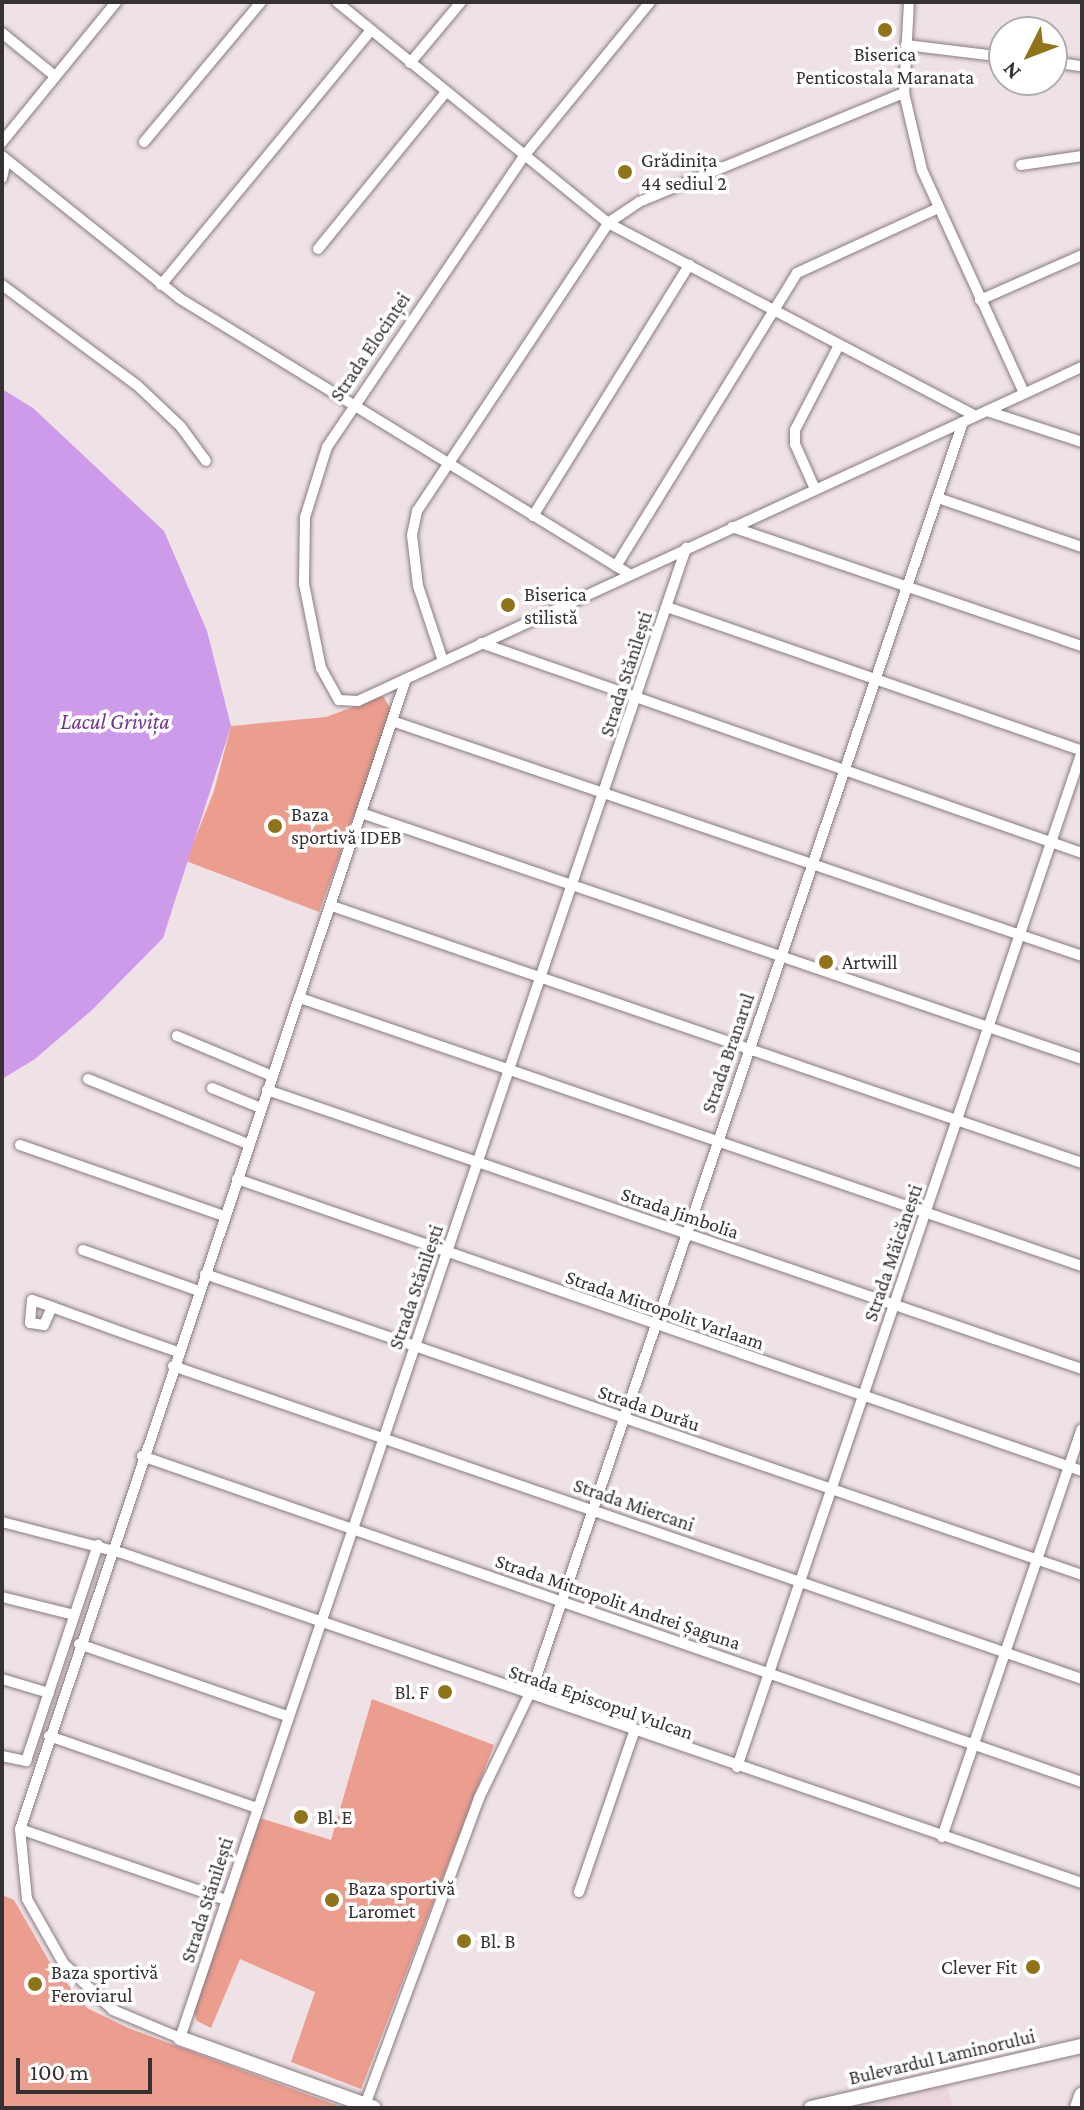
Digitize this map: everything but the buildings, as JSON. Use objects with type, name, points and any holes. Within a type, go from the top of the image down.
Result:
[{"type":"main road","points":[[1078,2108],[1082,2096]]},
{"type":"street","points":[[2,142],[115,2]]},
{"type":"street","points":[[144,142],[261,2]]},
{"type":"street","points":[[337,2],[608,223],[975,416]]},
{"type":"street","points":[[410,63],[461,2]]},
{"type":"street","name":"Strada Elocinței","points":[[406,679],[350,703],[339,700],[321,668],[309,618],[305,517],[318,468],[352,404],[524,156],[650,2]]},
{"type":"street","points":[[909,2],[904,93],[936,209],[1024,393]]},
{"type":"street","points":[[161,285],[371,30]]},
{"type":"street","points":[[2,33],[55,76]]},
{"type":"street","points":[[906,45],[988,55]]},
{"type":"street","points":[[318,249],[446,92]]},
{"type":"street","points":[[443,661],[418,586],[412,535],[417,511],[608,223],[639,202],[904,93]]},
{"type":"street","points":[[1021,165],[1082,156]]},
{"type":"street","points":[[4,158],[161,285],[629,574]]},
{"type":"street","points":[[2,178],[4,158]]},
{"type":"street","points":[[616,566],[772,310],[806,267],[936,209]]},
{"type":"street","points":[[980,300],[1082,255]]},
{"type":"street","points":[[533,516],[689,265]]},
{"type":"street","points":[[2,285],[138,386],[181,427],[206,461]]},
{"type":"street","points":[[815,489],[795,444],[795,430],[839,345]]},
{"type":"street","points":[[370,2106],[180,2038],[113,2010],[64,1964],[27,1899],[20,1829],[110,1549],[205,1274],[220,1215],[237,1179],[364,814],[406,679],[1082,367]]},
{"type":"street","points":[[987,411],[1082,442]]},
{"type":"street","name":"Strada Branarul","points":[[370,2106],[483,1789],[529,1697],[590,1509],[963,422]]},
{"type":"street","points":[[938,498],[1082,547]]},
{"type":"street","points":[[732,527],[1082,646]]},
{"type":"street","name":"Strada Stănilești","points":[[180,2038],[318,1623],[637,701],[686,548]]},
{"type":"street","points":[[667,607],[1082,751]]},
{"type":"street","points":[[481,643],[637,701],[1082,853]]},
{"type":"street","points":[[395,722],[1082,956]]},
{"type":"street","name":"Strada Măicănești","points":[[737,1767],[1082,751]]},
{"type":"street","points":[[364,814],[1082,1059]]},
{"type":"street","points":[[332,906],[1082,1163]]},
{"type":"street","points":[[300,998],[1082,1266]]},
{"type":"street","points":[[177,1036],[272,1076]]},
{"type":"street","points":[[88,1079],[248,1144]]},
{"type":"street","points":[[212,1088],[261,1108]]},
{"type":"street","name":"Strada Jimbolia","points":[[267,1090],[1082,1369]]},
{"type":"street","points":[[20,1145],[220,1215]]},
{"type":"street","name":"Strada Mitropolit Varlaam","points":[[237,1179],[1082,1471]]},
{"type":"street","points":[[83,1250],[199,1291]]},
{"type":"street","name":"Strada Durău","points":[[205,1274],[1082,1575]]},
{"type":"street","points":[[52,1307],[178,1352]]},
{"type":"street","name":"Strada Miercani","points":[[173,1366],[1082,1679]]},
{"type":"street","points":[[942,1837],[1082,1429]]},
{"type":"street","name":"Strada Mitropolit Andrei Șaguna","points":[[142,1456],[1082,1782]]},
{"type":"street","name":"Strada Episcopul Vulcan","points":[[2,1522],[110,1549],[529,1697],[1082,1883]]},
{"type":"street","points":[[2,1756],[23,1763],[98,1545]]},
{"type":"street","points":[[2,1597],[74,1615]]},
{"type":"street","points":[[79,1644],[287,1716]]},
{"type":"street","points":[[2,1679],[49,1693]]},
{"type":"street","points":[[579,1892],[634,1732]]},
{"type":"street","points":[[49,1736],[257,1808]]},
{"type":"street","points":[[20,1829],[226,1900]]},
{"type":"street","name":"Bulevardul Laminorului","points":[[811,2108],[1081,2047]]},
{"type":"shaded area","name":"Grădinița 44 sediul 2","points":[[625,160],[636,167],[637,172],[630,183],[625,184],[614,177],[613,172],[620,161]]},
{"type":"shaded area","name":"Baza sportivă IDEB","points":[[383,696],[392,711],[319,912],[186,861],[214,791],[231,726],[326,717]]},
{"type":"shaded area","name":"Baza sportivă Laromet","points":[[372,1699],[494,1745],[361,2089],[291,2062],[315,1992],[240,1959],[211,2028],[197,2021],[194,2012],[260,1818],[331,1840]]},
{"type":"shaded area","points":[[2,1895],[14,1900],[49,1961],[87,2008],[128,2028],[344,2108],[2,2108]]},
{"type":"shaded area","points":[[944,2078],[954,2108],[826,2108]]},
{"type":"water","name":"Lacul Grivița","points":[[2,389],[33,408],[164,531],[207,631],[231,726],[163,938],[92,1010],[35,1059],[2,1079]]},
{"type":"place","name":"Biserica Penticostala Maranata","points":[[885,30]]},
{"type":"place","name":"Grădinița 44 sediul 2","points":[[625,172]]},
{"type":"place","name":"Biserica stilistă","points":[[508,605]]},
{"type":"place","name":"Baza sportivă IDEB","points":[[275,826]]},
{"type":"place","name":"Artwill","points":[[826,962]]},
{"type":"place","name":"Bl. F","points":[[445,1692]]},
{"type":"place","name":"Bl. E","points":[[301,1817]]},
{"type":"place","name":"Baza sportivă Laromet","points":[[332,1900]]},
{"type":"place","name":"Bl. B","points":[[464,1941]]},
{"type":"place","name":"Clever Fit","points":[[1033,1967]]},
{"type":"place","name":"Baza sportivă Feroviarul","points":[[35,1984]]}]
